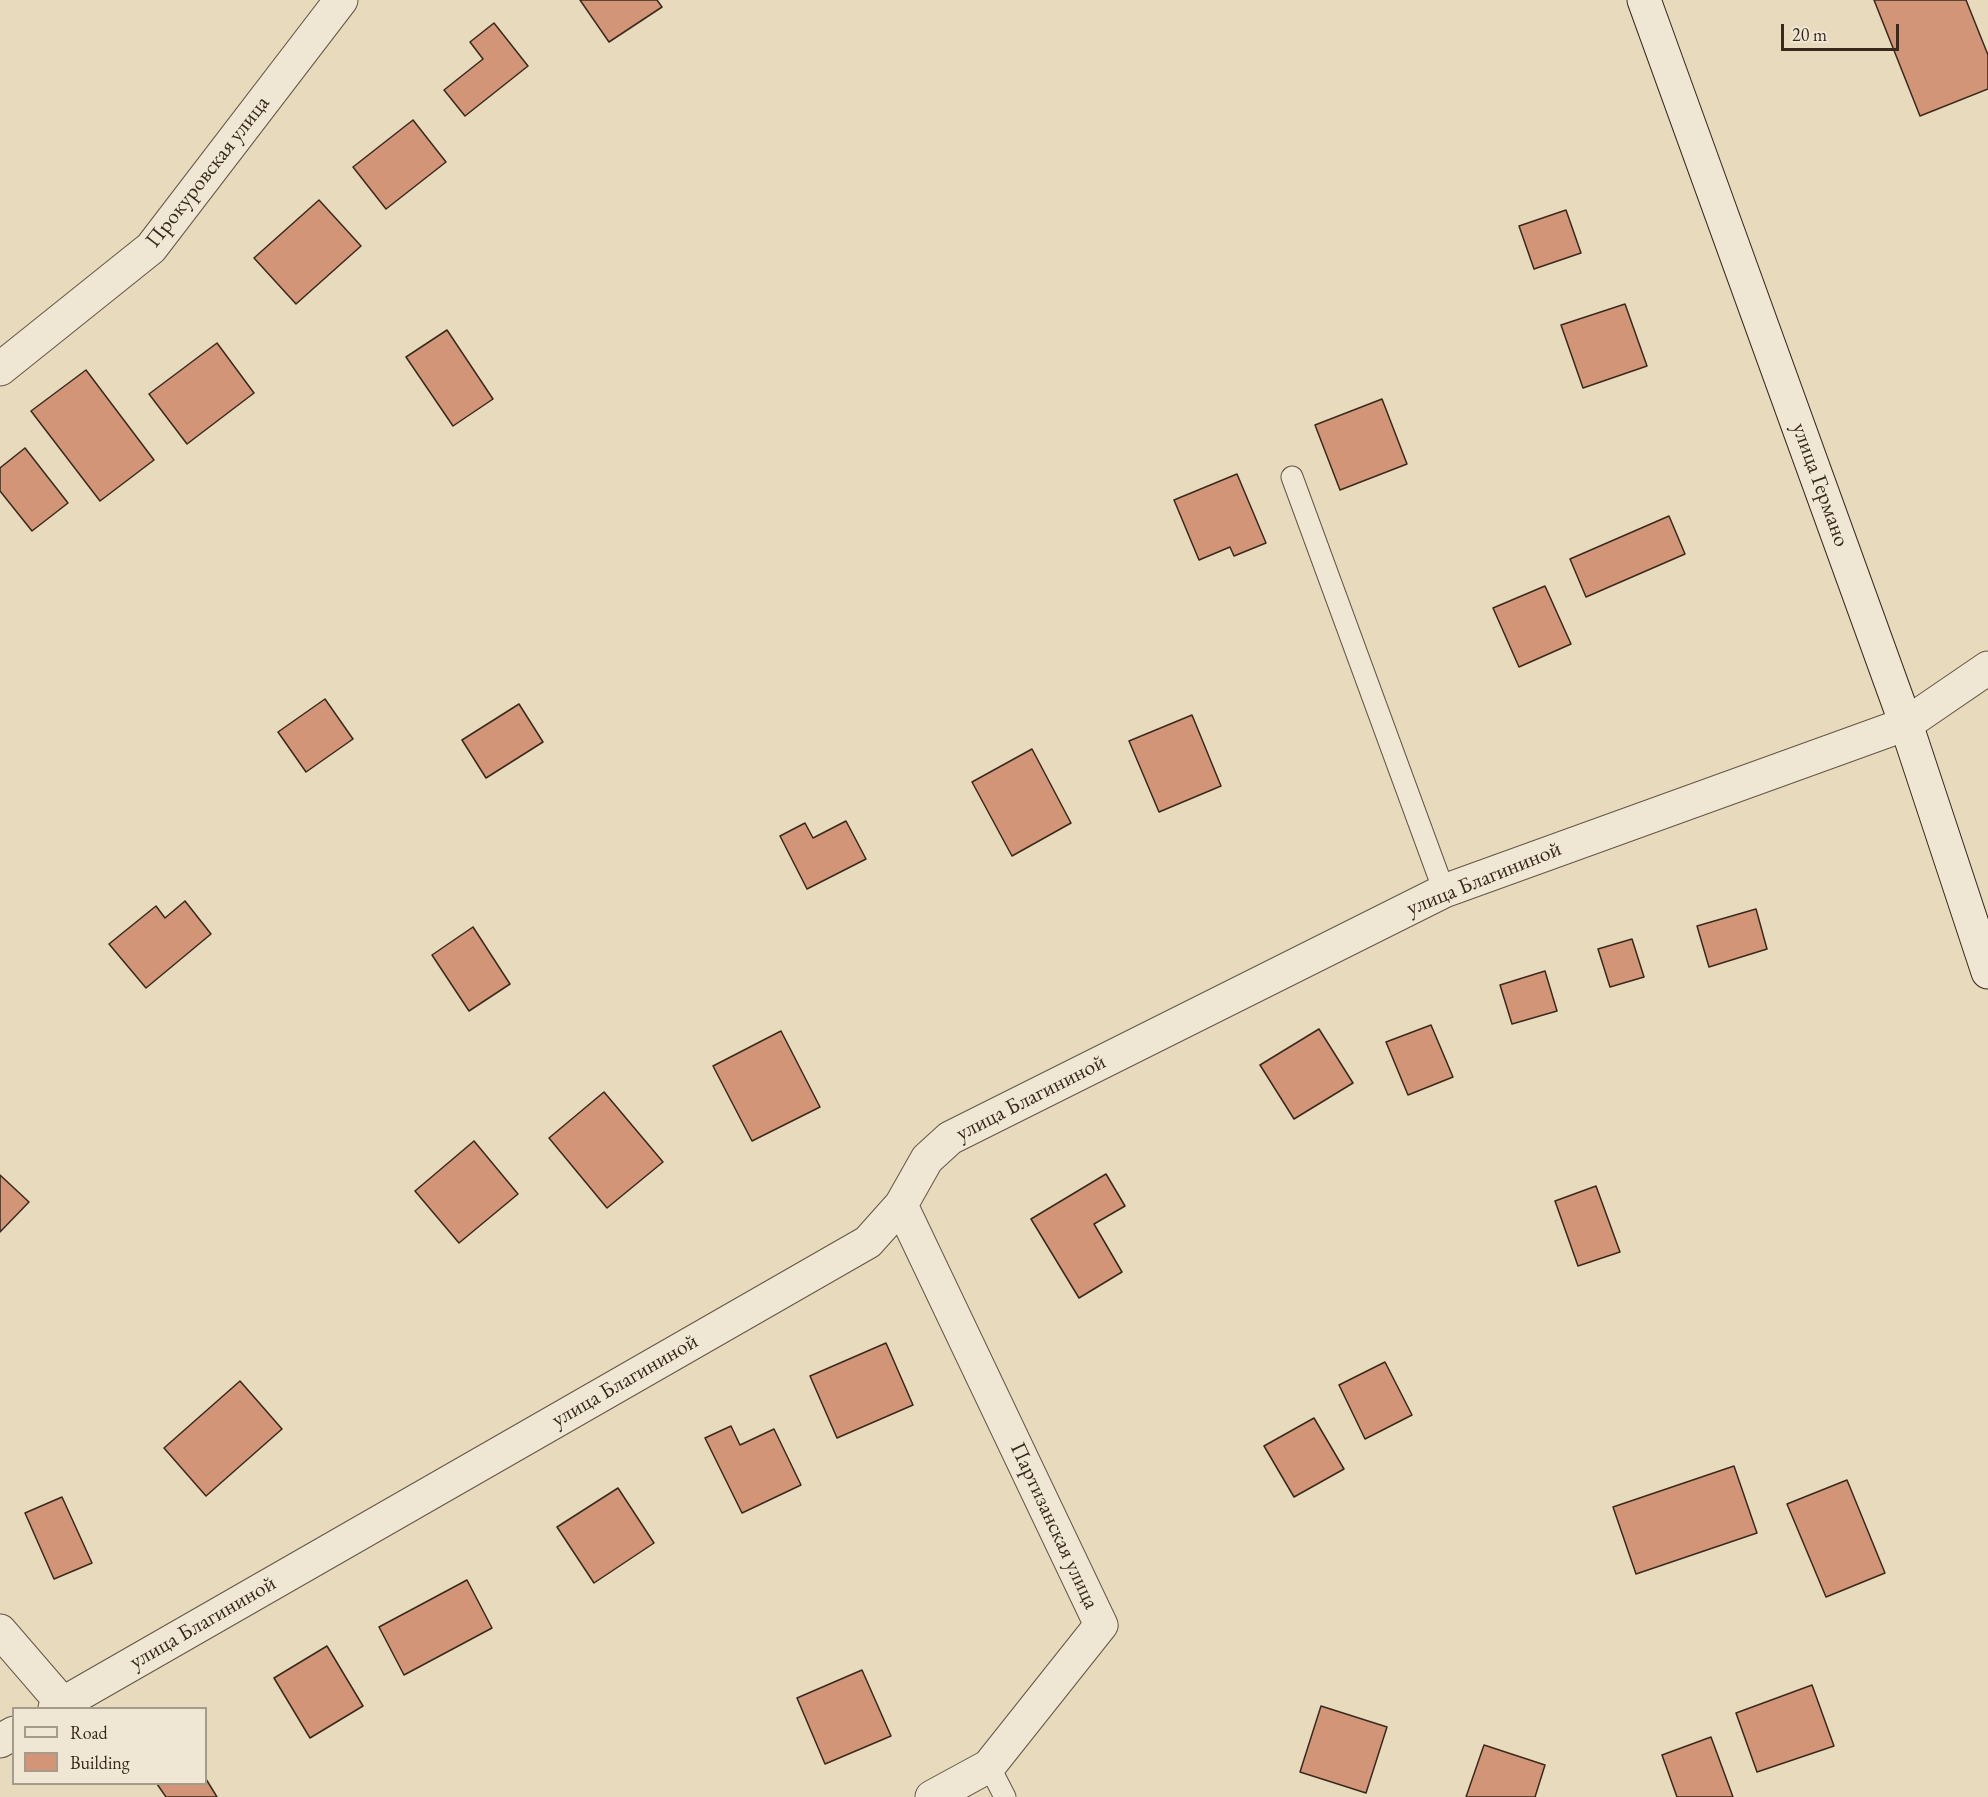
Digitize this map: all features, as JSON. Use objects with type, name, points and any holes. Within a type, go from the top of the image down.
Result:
[{"type":"street","name":"Прокуровская улица","points":[[0,369],[151,248],[341,0]]},
{"type":"street","name":"улица Германо","points":[[1644,0],[1906,724],[1988,972]]},
{"type":"street","name":"улица Благининой","points":[[59,1706],[868,1242],[901,1205],[927,1160],[950,1138],[1444,891],[1906,724],[1988,668]]},
{"type":"street","name":"Партизанская улица","points":[[901,1205],[1101,1625],[989,1766],[932,1797]]},
{"type":"street","points":[[0,1631],[59,1706]]},
{"type":"lane","points":[[1292,477],[1444,891]]},
{"type":"lane","points":[[989,1766],[1005,1797]]},
{"type":"building","points":[[580,0],[657,0],[662,7],[609,42]]},
{"type":"building","points":[[1874,0],[1966,0],[1988,55],[1988,89],[1920,116]]},
{"type":"building","points":[[494,23],[528,66],[465,116],[444,90],[483,59],[470,42]]},
{"type":"building","points":[[413,120],[446,162],[386,209],[353,167]]},
{"type":"building","points":[[319,200],[361,246],[296,304],[254,258]]},
{"type":"building","points":[[1566,210],[1581,253],[1534,269],[1519,226]]},
{"type":"building","points":[[1625,304],[1647,366],[1583,388],[1561,325]]},
{"type":"building","points":[[447,330],[493,399],[453,426],[406,357]]},
{"type":"building","points":[[217,343],[254,393],[187,444],[149,394]]},
{"type":"building","points":[[86,370],[154,460],[100,501],[31,411]]},
{"type":"building","points":[[1382,399],[1407,464],[1340,490],[1315,425]]},
{"type":"building","points":[[25,448],[68,503],[32,531],[0,491],[0,468]]},
{"type":"building","points":[[1237,474],[1266,543],[1234,556],[1230,547],[1199,560],[1174,500]]},
{"type":"building","points":[[1669,516],[1685,554],[1586,597],[1570,559]]},
{"type":"building","points":[[1545,586],[1571,644],[1519,667],[1493,608]]},
{"type":"building","points":[[325,699],[353,739],[306,772],[278,732]]},
{"type":"building","points":[[519,704],[543,742],[486,778],[462,740]]},
{"type":"building","points":[[1192,715],[1221,786],[1159,812],[1129,741]]},
{"type":"building","points":[[1032,749],[1071,823],[1012,856],[972,782]]},
{"type":"building","points":[[846,821],[866,859],[807,889],[780,836],[805,823],[813,838]]},
{"type":"building","points":[[185,901],[211,934],[146,988],[109,944],[156,906],[165,918]]},
{"type":"building","points":[[1756,909],[1767,949],[1709,967],[1697,926]]},
{"type":"building","points":[[473,927],[510,984],[469,1011],[432,955]]},
{"type":"building","points":[[1632,939],[1644,977],[1610,987],[1598,949]]},
{"type":"building","points":[[1545,971],[1557,1011],[1512,1024],[1500,985]]},
{"type":"building","points":[[1431,1025],[1453,1077],[1408,1095],[1386,1042]]},
{"type":"building","points":[[1319,1029],[1353,1083],[1294,1119],[1260,1065]]},
{"type":"building","points":[[781,1031],[820,1107],[752,1141],[713,1066]]},
{"type":"building","points":[[604,1092],[663,1162],[607,1208],[549,1138]]},
{"type":"building","points":[[474,1141],[518,1194],[459,1243],[415,1191]]},
{"type":"building","points":[[1106,1174],[1125,1206],[1094,1224],[1122,1272],[1079,1298],[1031,1219]]},
{"type":"building","points":[[0,1175],[29,1202],[0,1232]]},
{"type":"building","points":[[1596,1186],[1620,1252],[1578,1266],[1555,1201]]},
{"type":"building","points":[[886,1343],[913,1405],[837,1438],[810,1376]]},
{"type":"building","points":[[1385,1362],[1412,1415],[1365,1439],[1339,1385]]},
{"type":"building","points":[[240,1381],[282,1429],[206,1496],[164,1448]]},
{"type":"building","points":[[1314,1418],[1344,1469],[1294,1497],[1264,1446]]},
{"type":"building","points":[[731,1426],[740,1445],[774,1429],[801,1485],[742,1513],[705,1438]]},
{"type":"building","points":[[1734,1466],[1757,1533],[1636,1574],[1613,1507]]},
{"type":"building","points":[[1847,1480],[1885,1573],[1826,1597],[1787,1504]]},
{"type":"building","points":[[618,1488],[654,1543],[594,1583],[557,1527]]},
{"type":"building","points":[[62,1497],[92,1563],[54,1579],[25,1513]]},
{"type":"building","points":[[467,1580],[492,1628],[404,1675],[379,1627]]},
{"type":"building","points":[[327,1646],[363,1706],[310,1738],[274,1678]]},
{"type":"building","points":[[862,1670],[891,1736],[825,1764],[797,1698]]},
{"type":"building","points":[[1812,1685],[1834,1746],[1757,1772],[1736,1713]]},
{"type":"building","points":[[1321,1706],[1387,1727],[1366,1793],[1300,1772]]},
{"type":"building","points":[[1711,1737],[1733,1797],[1677,1797],[1662,1755]]},
{"type":"building","points":[[1484,1745],[1545,1765],[1535,1797],[1466,1797]]},
{"type":"building","points":[[207,1781],[217,1797],[166,1797],[158,1785],[207,1785]]}]
